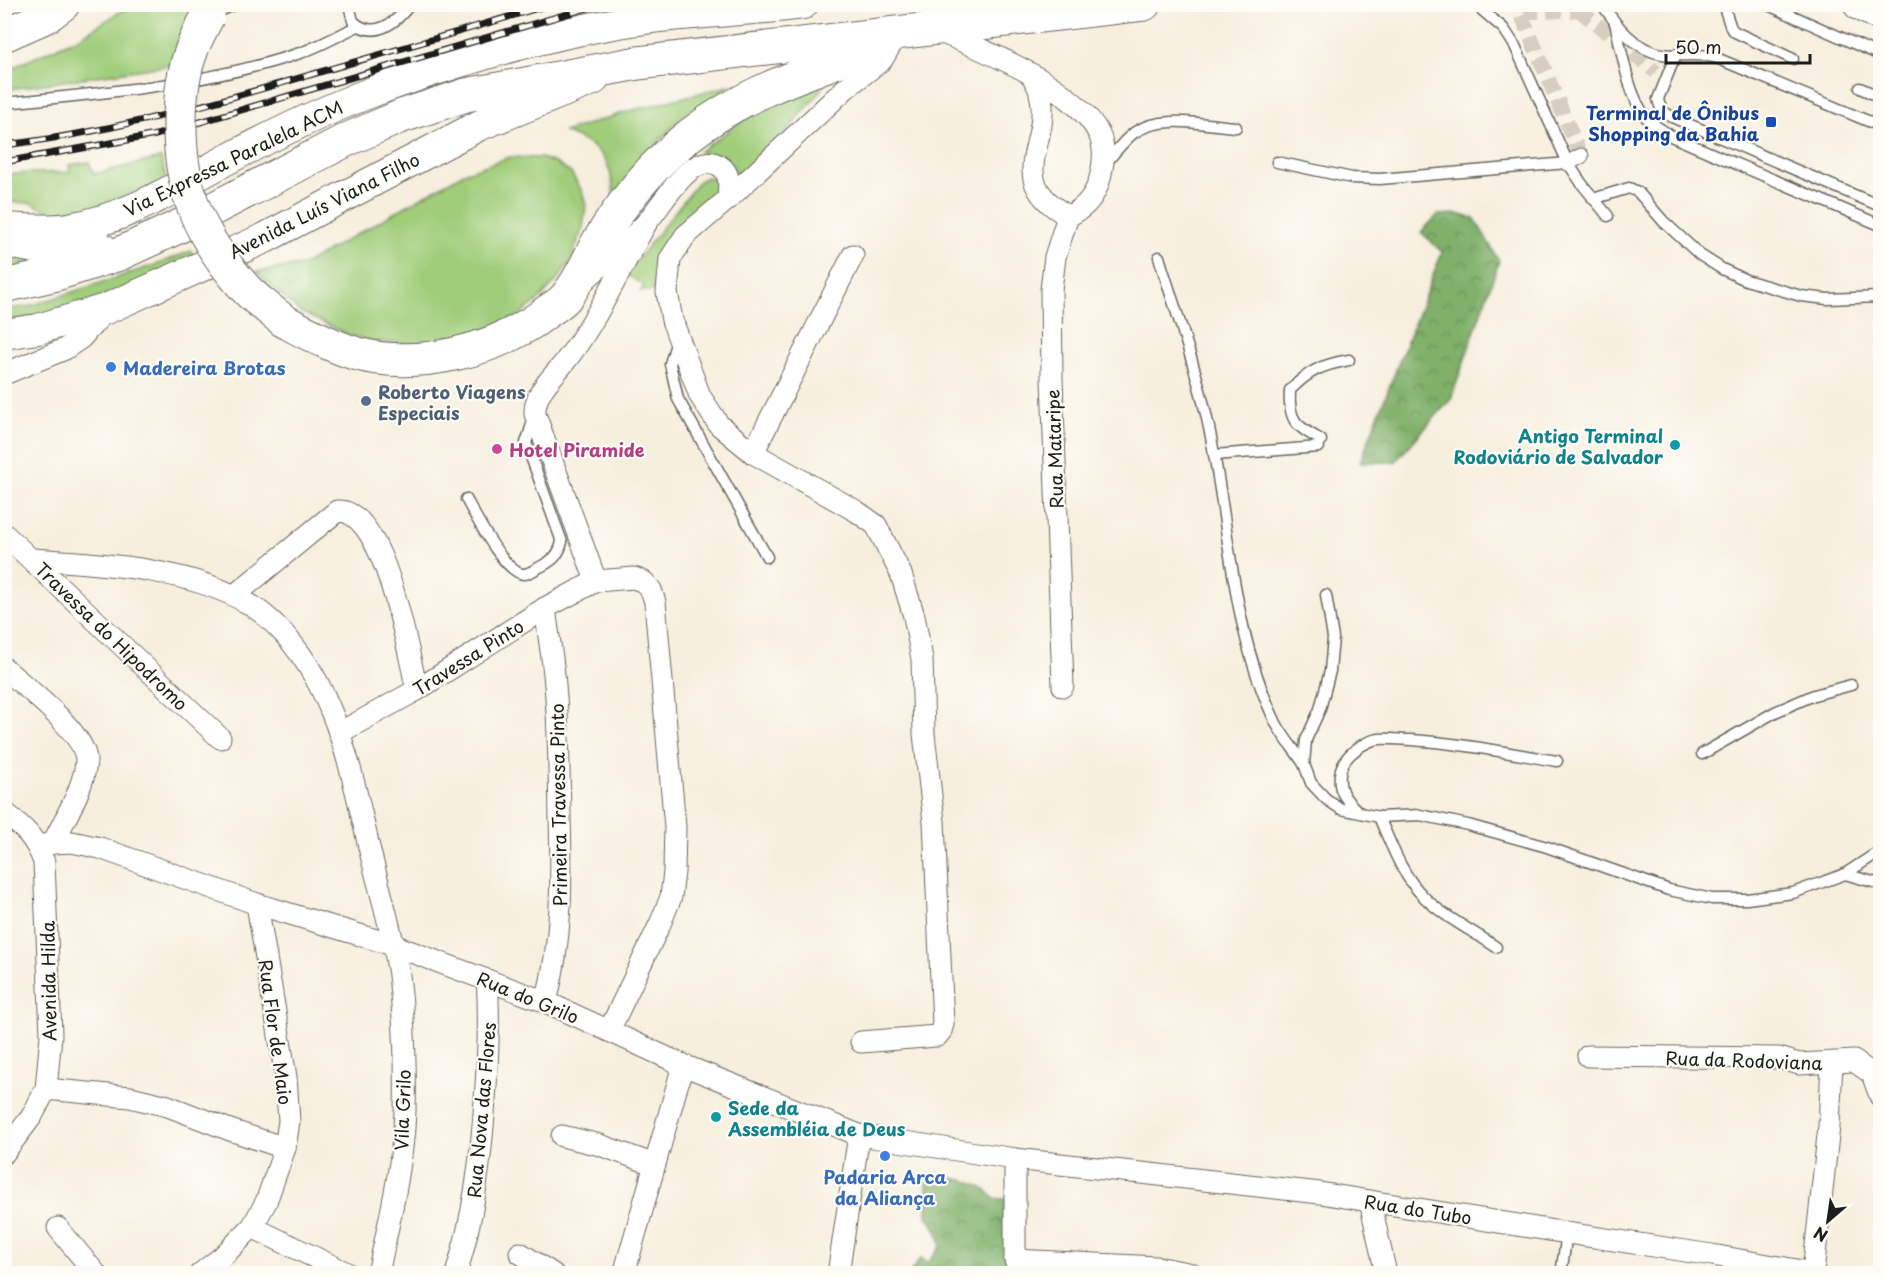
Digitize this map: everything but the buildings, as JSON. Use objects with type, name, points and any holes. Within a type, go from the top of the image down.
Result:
[{"type":"highway","points":[[4,286],[83,267],[119,254],[182,225],[346,140],[402,116],[466,95],[638,63],[1144,4]]},
{"type":"highway","points":[[1860,4],[1881,14]]},
{"type":"highway","points":[[220,8],[191,50],[180,95],[180,145],[183,177],[194,209],[210,242],[246,289],[284,321],[321,340],[356,354],[397,359],[438,357],[472,350],[519,331],[560,302],[633,191],[648,173],[671,151],[715,116],[789,78],[932,28]]},
{"type":"highway","points":[[4,35],[55,10]]},
{"type":"highway","points":[[4,240],[57,251],[80,252],[128,244],[182,225]]},
{"type":"main road","name":"Via Expressa Paralela ACM","points":[[4,228],[69,228],[123,213],[153,200],[278,133],[332,109],[407,79],[507,47],[583,30],[658,17],[789,6]]},
{"type":"main road","points":[[4,24],[55,10]]},
{"type":"main road","name":"Avenida Luís Viana Filho","points":[[4,334],[38,329],[106,309],[265,238],[478,126],[638,63]]},
{"type":"street","points":[[932,28],[988,52],[1032,76],[1057,90],[1075,104],[1090,121],[1100,135],[1104,152],[1098,186],[1090,200],[1078,212],[1068,216],[1051,206],[1039,193],[1035,179],[1033,160],[1042,107],[1040,91],[1032,76]]},
{"type":"street","points":[[861,1042],[937,1036],[942,1024],[934,822],[924,734],[922,659],[914,616],[901,573],[876,525],[753,453],[718,425],[700,396],[672,320],[667,292],[670,259],[685,236],[728,199],[846,88],[882,60],[894,41]]},
{"type":"street","points":[[560,302],[647,222],[685,174],[696,165],[707,161],[722,167],[729,179],[728,199]]},
{"type":"street","points":[[586,330],[615,253],[633,191]]},
{"type":"street","name":"Rua Mataripe","points":[[1063,686],[1051,290],[1055,257],[1068,216]]},
{"type":"street","points":[[596,581],[535,414],[535,405],[544,386],[568,358],[586,330],[647,222]]},
{"type":"street","points":[[753,453],[853,255]]},
{"type":"street","points":[[560,302],[581,303],[585,307],[586,330]]},
{"type":"street","points":[[4,374],[65,349],[81,338],[106,309]]},
{"type":"street","points":[[235,595],[337,511],[347,511],[353,514],[369,532],[385,564],[417,690]]},
{"type":"street","name":"Travessa do Hipodromo","points":[[4,534],[219,738]]},
{"type":"street","name":"Vila Grilo","points":[[32,559],[84,562],[180,576],[235,595],[261,612],[284,633],[305,661],[322,692],[339,733],[352,776],[399,974],[405,1111],[401,1155],[378,1274]]},
{"type":"street","name":"Travessa Pinto","points":[[339,733],[417,690],[544,608],[596,581],[634,578],[644,582],[651,590],[655,602],[675,827],[674,872],[670,897],[639,971],[609,1031]]},
{"type":"street","name":"Primeira Travessa Pinto","points":[[544,608],[555,683],[559,745],[562,881],[559,936],[546,1002]]},
{"type":"street","points":[[4,668],[73,731],[82,745],[86,759],[80,786],[46,844]]},
{"type":"street","name":"Avenida Hilda","points":[[4,812],[46,844],[44,862],[51,1035],[46,1089],[32,1116],[4,1153]]},
{"type":"street","name":"Rua do Grilo","points":[[46,844],[72,842],[100,848],[257,904],[393,945],[546,1002],[683,1065],[859,1135],[1016,1159]]},
{"type":"street","name":"Rua Flor de Maio","points":[[200,1274],[224,1256],[252,1227],[267,1202],[285,1148],[289,1121],[286,1077],[257,904]]},
{"type":"street","name":"Rua Nova das Flores","points":[[456,1274],[472,1213],[481,1163],[488,1053],[487,980]]},
{"type":"street","name":"Rua da Rodoviana","points":[[1588,1056],[1779,1058],[1799,1064],[1854,1061],[1872,1074],[1881,1096]]},
{"type":"street","points":[[1816,1273],[1832,1063]]},
{"type":"street","points":[[624,1274],[683,1065]]},
{"type":"street","points":[[46,1089],[130,1097],[168,1106],[230,1131],[285,1148]]},
{"type":"street","points":[[838,1274],[859,1135]]},
{"type":"street","points":[[562,1136],[600,1145],[655,1165]]},
{"type":"street","points":[[1016,1159],[1017,1267],[1157,1267],[1192,1274]]},
{"type":"street","name":"Rua do Tubo","points":[[1016,1159],[1320,1193],[1816,1273]]},
{"type":"street","points":[[1370,1201],[1386,1274]]},
{"type":"street","points":[[252,1227],[349,1274]]},
{"type":"street","points":[[58,1228],[96,1274]]},
{"type":"street","points":[[520,1253],[553,1274]]},
{"type":"lane","points":[[352,4],[352,21],[365,30],[374,31],[390,24],[410,4]]},
{"type":"lane","points":[[1475,4],[1504,29],[1515,46],[1593,199],[1608,216]]},
{"type":"lane","points":[[1602,4],[1615,23],[1639,45],[1652,52],[1664,55],[1703,54],[1714,57],[1881,126]]},
{"type":"lane","points":[[1723,4],[1731,28],[1735,32],[1793,59]]},
{"type":"lane","points":[[1766,4],[1881,55]]},
{"type":"lane","points":[[1615,23],[1638,104],[1645,116],[1658,129],[1881,225]]},
{"type":"lane","points":[[4,103],[133,90],[246,69],[303,52],[358,26]]},
{"type":"lane","points":[[1676,54],[1658,99],[1659,106],[1664,112],[1881,206]]},
{"type":"lane","points":[[1860,88],[1881,97]]},
{"type":"lane","points":[[1102,167],[1118,147],[1136,132],[1154,124],[1175,122],[1236,127]]},
{"type":"lane","points":[[1277,162],[1352,178],[1380,180],[1575,160]]},
{"type":"lane","points":[[1593,199],[1629,188],[1638,192],[1663,220],[1700,255],[1746,280],[1810,297],[1827,299],[1881,297]]},
{"type":"lane","points":[[1159,257],[1209,424],[1233,579],[1247,645],[1262,691],[1277,725],[1304,764],[1311,783],[1326,799],[1341,809],[1362,815],[1379,817],[1420,815],[1468,825],[1547,847],[1669,890],[1712,899],[1747,899],[1793,892],[1845,874],[1881,851]]},
{"type":"lane","points":[[678,337],[670,364],[678,399],[766,557]]},
{"type":"lane","points":[[1214,455],[1320,444],[1298,427],[1289,408],[1290,390],[1305,375],[1323,365],[1349,360]]},
{"type":"lane","points":[[466,499],[507,565],[519,573],[526,574],[551,561],[560,552],[562,542],[526,443],[535,414]]},
{"type":"lane","points":[[1304,764],[1306,740],[1320,709],[1330,671],[1333,638],[1326,595]]},
{"type":"lane","points":[[1702,754],[1775,712],[1814,695],[1851,685]]},
{"type":"lane","points":[[1362,815],[1348,803],[1340,790],[1340,776],[1343,764],[1351,754],[1364,744],[1378,739],[1440,742],[1557,761]]},
{"type":"lane","points":[[1379,817],[1398,862],[1421,894],[1433,905],[1496,947]]},
{"type":"lane","points":[[1845,874],[1881,884]]},
{"type":"lane","points":[[1561,1274],[1567,1233]]},
{"type":"green space","points":[[131,5],[201,5],[170,65],[5,90],[5,71],[80,37]]},
{"type":"green space","points":[[732,85],[693,111],[663,137],[614,204],[611,177],[604,158],[589,144],[564,132],[629,111]]},
{"type":"green space","points":[[824,87],[784,135],[740,177],[722,160],[699,152],[761,107],[789,94]]},
{"type":"green space","points":[[510,157],[541,158],[571,173],[582,191],[586,205],[583,227],[572,258],[559,278],[539,300],[510,322],[437,345],[375,342],[349,335],[300,312],[256,272],[305,264],[464,173]]},
{"type":"green space","points":[[161,158],[167,182],[62,218],[31,203],[5,202],[5,174],[70,172],[69,165],[89,162],[94,174]]},
{"type":"green space","points":[[707,177],[719,184],[720,190],[710,206],[685,220],[671,235],[659,262],[655,291],[640,291],[644,286],[626,274],[699,181]]},
{"type":"green space","points":[[1458,214],[1475,219],[1499,261],[1451,399],[1395,462],[1360,462],[1442,252],[1421,232],[1438,215]]},
{"type":"green space","points":[[191,251],[196,259],[90,302],[5,324],[5,309],[27,307]]},
{"type":"green space","points":[[5,255],[49,262],[5,267]]},
{"type":"green space","points":[[927,1175],[963,1180],[980,1186],[994,1198],[1010,1200],[1016,1273],[909,1274],[921,1258],[928,1263],[941,1246],[937,1230],[927,1216]]},
{"type":"tunnel","points":[[1578,4],[1579,10],[1520,12],[1581,156]]},
{"type":"tunnel","points":[[1579,10],[1656,72]]},
{"type":"railway","points":[[4,145],[119,126],[194,107],[551,4]]},
{"type":"railway","points":[[4,162],[156,135],[601,4]]},
{"type":"place","name":"Terminal de Ônibus Shopping da Bahia","points":[[1771,122]]},
{"type":"place","name":"Madereira Brotas","points":[[111,367]]},
{"type":"place","name":"Roberto Viagens Especiais","points":[[366,401]]},
{"type":"place","name":"Antigo Terminal Rodoviário de Salvador","points":[[1675,445]]},
{"type":"place","name":"Hotel Piramide","points":[[497,449]]},
{"type":"place","name":"Sede da Assembléia de Deus","points":[[716,1117]]},
{"type":"place","name":"Padaria Arca da Aliança","points":[[885,1156]]}]
